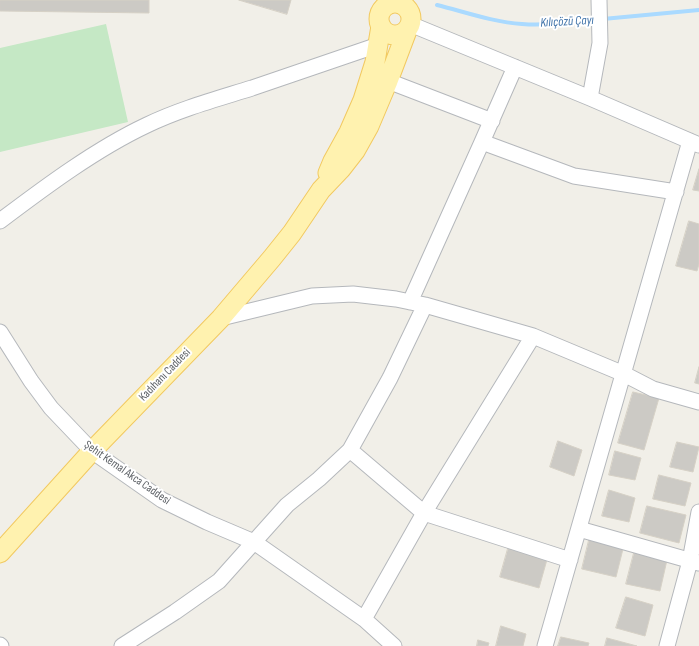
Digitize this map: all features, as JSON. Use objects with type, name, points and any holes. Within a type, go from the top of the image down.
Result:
[{"type":"main road","points":[[385,3],[399,4],[408,9],[410,18],[388,81],[369,126],[355,151],[341,169],[321,190],[333,161],[349,132],[375,62],[380,36],[379,16],[385,3]]},
{"type":"main road","points":[[380,36],[384,31],[394,35],[399,34],[410,18]]},
{"type":"main road","name":"Kadıhanı Caddesi","points":[[0,552],[92,451],[221,318],[277,252],[321,190]]},
{"type":"street","points":[[590,98],[600,43],[599,0],[595,0]]},
{"type":"street","points":[[410,18],[515,68],[695,143],[676,192],[546,646]]},
{"type":"street","points":[[0,221],[40,191],[73,169],[119,140],[146,126],[171,114],[266,84],[380,36]]},
{"type":"street","points":[[410,302],[515,68]]},
{"type":"street","points":[[388,81],[492,121]]},
{"type":"street","points":[[482,142],[574,176],[676,192]]},
{"type":"street","points":[[221,318],[312,296],[353,294],[410,302],[533,336],[624,374],[653,389],[699,402]]},
{"type":"street","points":[[122,646],[175,612],[219,581],[287,505],[319,479],[350,450],[390,378],[425,305]]},
{"type":"street","name":"Şehit Kemal Akca Caddesi","points":[[0,332],[31,381],[51,408],[92,451],[162,500],[207,522],[254,542],[364,619],[378,641],[394,646]]},
{"type":"street","points":[[364,619],[424,513],[533,336]]},
{"type":"street","points":[[350,450],[424,513],[570,560]]},
{"type":"street","points":[[667,646],[694,562],[699,512]]},
{"type":"street","points":[[579,529],[694,562]]},
{"type":"green space","points":[[106,24],[128,122],[0,152],[0,48]]},
{"type":"building","points":[[0,0],[149,0],[149,13],[0,11]]},
{"type":"building","points":[[239,0],[291,0],[287,14]]},
{"type":"building","points":[[699,169],[699,191],[693,190]]},
{"type":"building","points":[[689,221],[699,224],[699,264],[697,271],[676,266]]},
{"type":"building","points":[[699,367],[699,384],[695,383]]},
{"type":"building","points":[[633,392],[659,398],[644,450],[618,443]]},
{"type":"building","points":[[558,441],[582,450],[574,476],[550,467]]},
{"type":"building","points":[[677,442],[699,447],[693,472],[670,467]]},
{"type":"building","points":[[615,451],[641,458],[635,480],[609,475]]},
{"type":"building","points":[[659,475],[691,483],[685,506],[653,499]]},
{"type":"building","points":[[609,490],[635,498],[629,522],[602,516]]},
{"type":"building","points":[[647,506],[686,515],[679,543],[640,533]]},
{"type":"building","points":[[590,536],[624,545],[616,577],[582,569]]},
{"type":"building","points":[[509,545],[548,556],[539,588],[500,577]]},
{"type":"building","points":[[634,553],[667,560],[660,591],[626,584]]},
{"type":"building","points":[[626,597],[653,605],[645,636],[616,628]]},
{"type":"building","points":[[501,626],[526,634],[523,646],[496,646]]},
{"type":"building","points":[[561,637],[589,643],[588,646],[558,646]]},
{"type":"building","points":[[607,638],[637,646],[605,646]]},
{"type":"building","points":[[478,640],[489,643],[488,646],[477,646]]},
{"type":"waterway","name":"Kılıçözü Çayı","points":[[437,5],[490,19],[522,24],[550,24],[596,19]]},
{"type":"waterway","name":"Kılıçözü Çayı","points":[[603,19],[699,10]]}]
